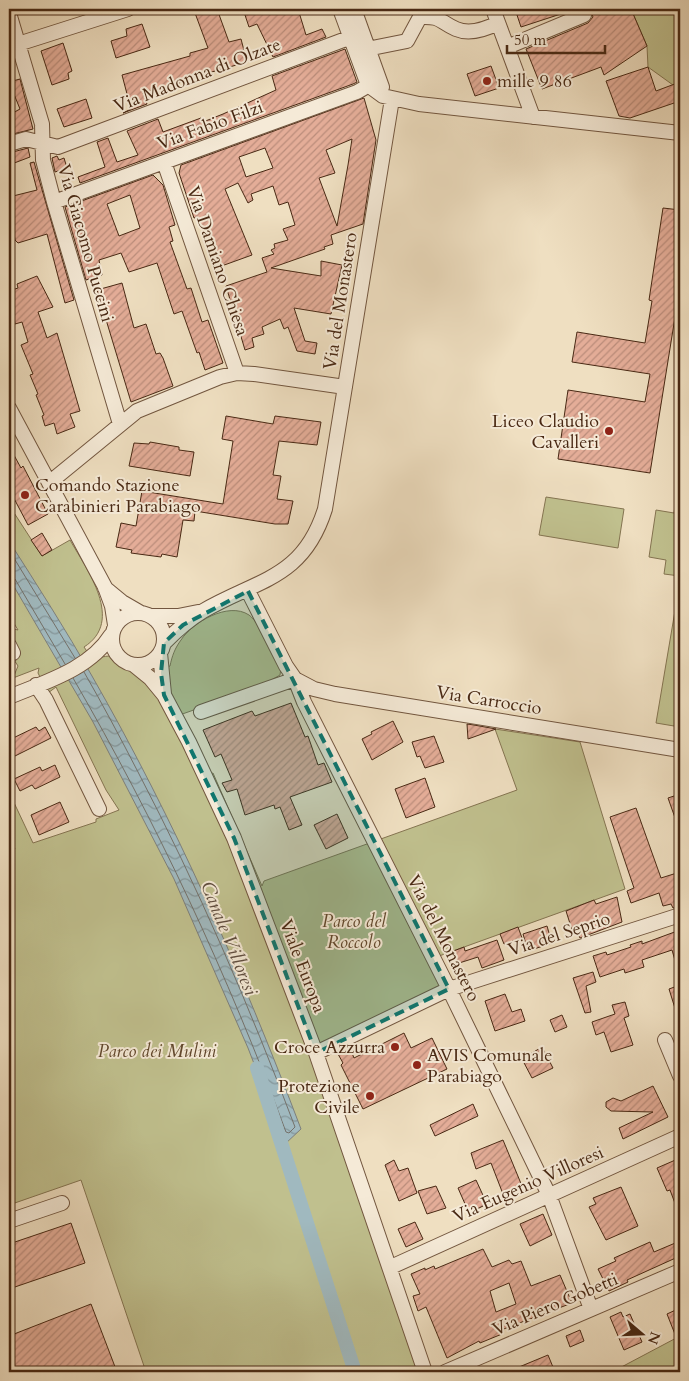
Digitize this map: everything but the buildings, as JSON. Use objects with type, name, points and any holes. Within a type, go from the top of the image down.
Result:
[{"type":"street","points":[[18,44],[128,9]]},
{"type":"street","points":[[340,9],[367,49],[373,83]]},
{"type":"street","points":[[354,9],[356,35],[373,83],[392,99],[420,104],[680,133]]},
{"type":"street","points":[[493,9],[532,117]]},
{"type":"street","name":"Via Giacomo Puccini","points":[[9,13],[42,124],[43,160],[54,202],[120,424]]},
{"type":"street","points":[[507,47],[584,15]]},
{"type":"street","points":[[367,49],[406,41],[420,17],[437,16],[458,30],[476,31],[498,23]]},
{"type":"street","name":"Via Madonna di Olzate","points":[[9,144],[26,139],[58,147],[356,35]]},
{"type":"street","name":"Via Fabio Filzi","points":[[54,202],[356,92],[373,83]]},
{"type":"street","name":"Via del Monastero","points":[[204,610],[273,577],[309,545],[319,527],[325,509],[392,99]]},
{"type":"street","name":"Via Damiano Chiesa","points":[[164,162],[237,373]]},
{"type":"street","points":[[49,484],[137,411],[220,378],[237,373],[345,387]]},
{"type":"street","name":"Viale Europa","points":[[9,408],[105,587],[112,606],[112,645],[116,655],[150,678],[164,695],[189,742],[234,838],[316,1053],[425,1372]]},
{"type":"street","name":"Viale Europa","points":[[105,587],[122,602],[146,614],[161,628],[164,695]]},
{"type":"street","name":"Via del Monastero","points":[[248,590],[286,666],[295,679],[304,702],[449,989],[549,1196],[591,1310]]},
{"type":"street","points":[[9,697],[89,660],[102,650],[122,618],[131,613],[178,616],[204,610]]},
{"type":"street","points":[[89,660],[144,665],[153,660],[183,625],[204,610]]},
{"type":"street","points":[[201,712],[295,679]]},
{"type":"street","name":"Via Carroccio","points":[[295,679],[314,689],[335,694],[680,750]]},
{"type":"street","points":[[42,683],[46,700],[98,809]]},
{"type":"street","name":"Via del Seprio","points":[[316,1053],[449,989],[680,915]]},
{"type":"street","points":[[665,1040],[680,1076]]},
{"type":"street","name":"Via Eugenio Villoresi","points":[[390,1267],[680,1136]]},
{"type":"street","points":[[9,1221],[62,1203]]},
{"type":"street","name":"Via Piero Gobetti","points":[[445,1372],[680,1271]]},
{"type":"highlighted area","points":[[248,591],[449,989],[316,1053],[234,838],[164,695],[161,673],[164,643],[183,625]]},
{"type":"green space","points":[[631,9],[680,9],[680,82],[673,85],[648,67],[647,46]]},
{"type":"green space","points":[[546,497],[624,509],[618,548],[539,535]]},
{"type":"green space","points":[[676,499],[680,500],[680,576],[664,574],[666,560],[649,557],[656,510],[674,513]]},
{"type":"green space","name":"Parco dei Mulini","points":[[9,505],[42,556],[70,540],[93,580],[99,595],[102,624],[96,636],[84,647],[93,660],[101,657],[117,656],[138,664],[152,674],[170,666],[175,649],[186,633],[211,616],[221,612],[240,611],[249,615],[258,625],[281,668],[280,675],[261,686],[174,717],[202,776],[213,773],[262,886],[264,881],[517,790],[495,729],[580,742],[625,889],[428,960],[440,986],[437,990],[311,1047],[419,1372],[146,1372],[81,1180],[9,1205],[9,852],[15,849],[9,836],[9,792],[33,843],[96,822],[96,819],[119,810],[106,790],[56,687],[48,693],[38,673],[39,668],[13,678],[18,666],[10,652],[8,638],[10,628],[18,630],[9,615]]},
{"type":"green space","points":[[678,593],[680,593],[680,727],[656,723]]},
{"type":"green space","points":[[680,1336],[680,1372],[612,1372]]},
{"type":"water","points":[[9,541],[92,676],[151,786],[206,898],[255,1013],[301,1129],[285,1144],[248,1048],[174,879],[93,722],[9,578]]},
{"type":"waterway","name":"Canale Villoresi","points":[[257,1068],[355,1372]]},
{"type":"place","name":"mille 9 86","points":[[487,81]]},
{"type":"place","name":"Liceo Claudio Cavalleri","points":[[609,431]]},
{"type":"place","name":"Comando Stazione Carabinieri Parabiago","points":[[25,495]]},
{"type":"place","name":"Croce Azzurra","points":[[395,1047]]},
{"type":"place","name":"AVIS Comunale Parabiago","points":[[417,1065]]},
{"type":"place","name":"Protezione Civile","points":[[370,1096]]},
{"type":"park label","name":"Parco del Roccolo","points":[[354,931]]}]
